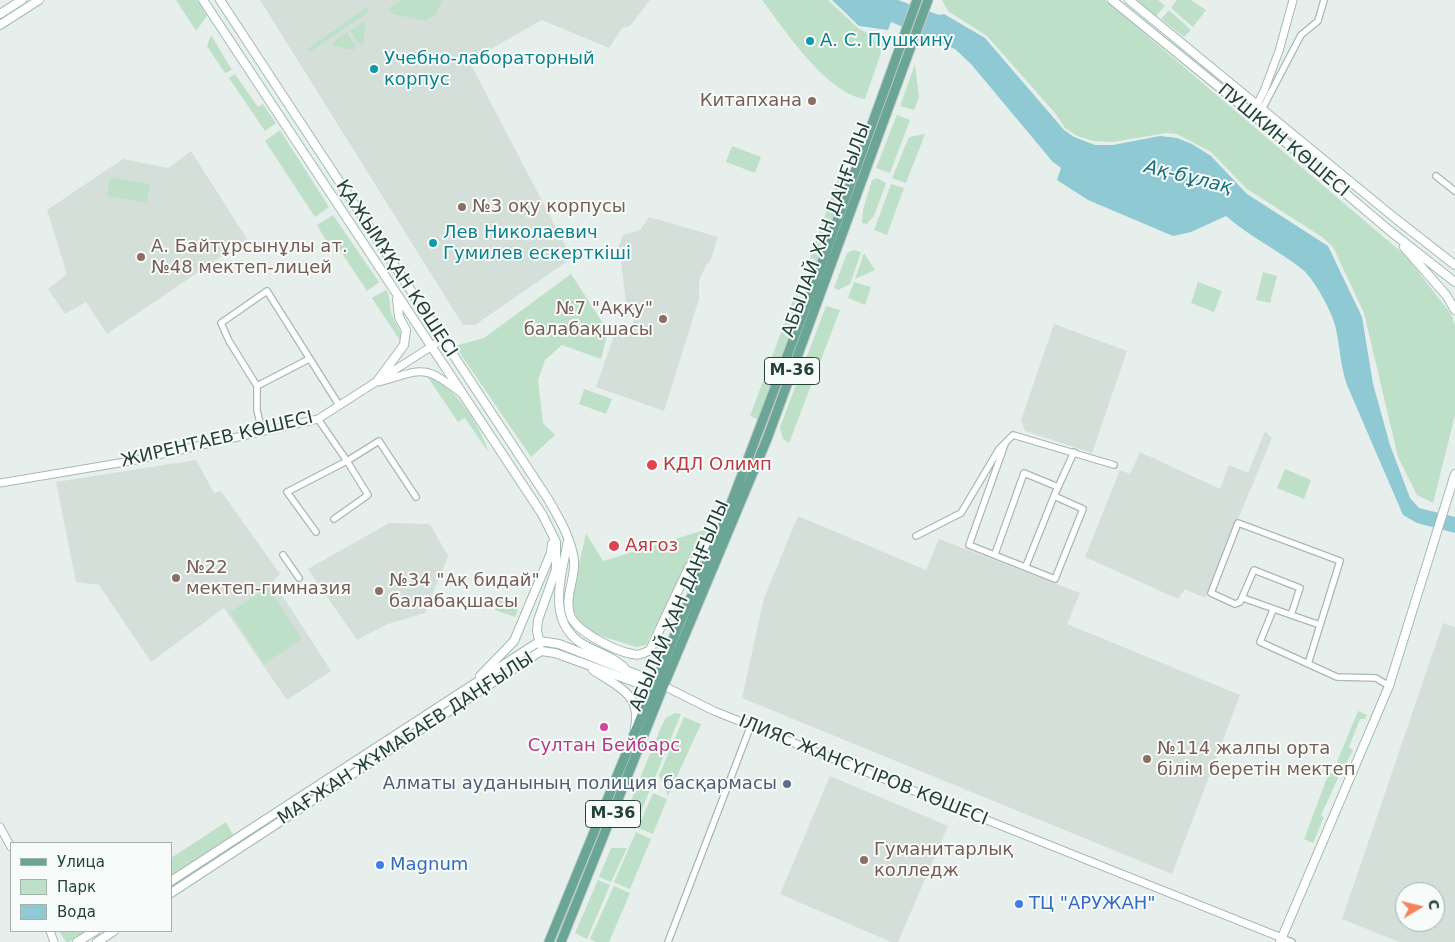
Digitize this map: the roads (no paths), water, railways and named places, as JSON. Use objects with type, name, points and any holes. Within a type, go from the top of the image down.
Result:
[{"type":"main road","points":[[0,14],[22,0]]},
{"type":"main road","points":[[0,25],[39,0]]},
{"type":"main road","name":"ҚАЖЫМҰҚАН КӨШЕСІ","points":[[203,0],[551,530]]},
{"type":"main road","name":"ҚАЖЫМҰҚАН КӨШЕСІ","points":[[220,0],[548,499],[568,539],[574,559],[568,600],[571,618],[584,633],[631,654],[641,655],[650,650],[689,567],[719,535]]},
{"type":"main road","points":[[226,0],[241,31]]},
{"type":"main road","name":"АБЫЛАЙ ХАН ДАҢҒЫЛЫ","points":[[549,942],[625,760],[659,687],[767,439],[904,50],[917,0]]},
{"type":"main road","name":"АБЫЛАЙ ХАН ДАҢҒЫЛЫ","points":[[561,942],[904,50],[928,0]]},
{"type":"main road","name":"ПУШКИН КӨШЕСІ","points":[[1112,0],[1254,116],[1390,231],[1455,282]]},
{"type":"main road","name":"ПУШКИН КӨШЕСІ","points":[[1129,0],[1455,265]]},
{"type":"main road","points":[[1390,231],[1435,282],[1455,310]]},
{"type":"main road","points":[[375,382],[404,346],[406,330],[399,317],[397,296]]},
{"type":"main road","points":[[1281,940],[1388,686],[1433,549],[1455,474]]},
{"type":"main road","points":[[551,530],[556,542],[556,569]]},
{"type":"main road","points":[[478,679],[483,671],[514,641],[552,553],[551,530]]},
{"type":"main road","points":[[568,539],[557,603],[563,624],[574,638],[620,662],[628,672]]},
{"type":"main road","points":[[541,652],[537,632],[538,620],[568,539]]},
{"type":"main road","points":[[540,641],[559,644],[628,672],[659,687]]},
{"type":"main road","name":"МАҒЖАН ЖҰМАБАЕВ ДАҢҒЫЛЫ","points":[[172,880],[478,679],[540,641]]},
{"type":"main road","name":"МАҒЖАН ЖҰМАБАЕВ ДАҢҒЫЛЫ","points":[[172,892],[541,652],[555,653],[659,687]]},
{"type":"main road","points":[[586,664],[622,688],[634,704],[636,722],[625,760]]},
{"type":"main road","points":[[77,942],[93,932]]},
{"type":"main road","points":[[97,942],[112,932]]},
{"type":"street","points":[[1259,107],[1293,0]]},
{"type":"street","points":[[1254,116],[1301,35],[1318,21],[1324,0]]},
{"type":"street","points":[[1436,176],[1455,191]]},
{"type":"street","points":[[262,432],[257,410],[257,386],[229,341],[221,323],[266,291],[339,405]]},
{"type":"street","name":"ЖИРЕНТАЕВ КӨШЕСІ","points":[[0,483],[131,461],[318,419],[443,339]]},
{"type":"street","points":[[257,386],[309,358]]},
{"type":"street","points":[[375,382],[424,370],[436,374],[461,393]]},
{"type":"street","points":[[318,419],[368,495],[334,520]]},
{"type":"street","points":[[916,536],[961,513],[999,449],[1013,436],[1114,465]]},
{"type":"street","points":[[316,532],[287,492],[347,461],[379,441],[416,497]]},
{"type":"street","points":[[1005,444],[969,545],[1055,579],[1083,509],[1054,496]]},
{"type":"street","points":[[1026,566],[1074,452]]},
{"type":"street","points":[[994,554],[1024,473],[1058,487]]},
{"type":"street","points":[[1290,615],[1300,588],[1254,570],[1243,598],[1235,604],[1211,593],[1238,523],[1340,561],[1308,664]]},
{"type":"street","points":[[283,554],[299,578]]},
{"type":"street","points":[[1243,598],[1320,625]]},
{"type":"street","points":[[1274,610],[1260,642],[1337,677],[1376,678],[1388,686]]},
{"type":"street","name":"ІЛИЯС ЖАНСҮГІРОВ КӨШЕСІ","points":[[659,687],[1281,940],[1292,942]]},
{"type":"street","points":[[668,942],[751,726]]},
{"type":"street","points":[[0,827],[10,845]]},
{"type":"water","name":"Ақ-бұлақ","points":[[832,0],[898,0],[939,15],[944,14],[985,38],[1064,130],[1074,137],[1095,145],[1113,145],[1160,136],[1177,138],[1192,144],[1211,156],[1247,194],[1328,246],[1362,317],[1373,384],[1390,445],[1410,498],[1419,508],[1455,517],[1455,533],[1417,523],[1403,515],[1347,385],[1333,319],[1317,287],[1302,269],[1226,216],[1191,232],[1173,236],[1088,200],[1057,180],[1061,168],[1052,161],[971,64],[955,49],[891,22],[888,30],[859,26]]},
{"type":"place","name":"А. С. Пушкину","points":[[810,41]]},
{"type":"place","name":"Учебно-лабораторный корпус","points":[[374,69]]},
{"type":"place","name":"Китапхана","points":[[812,101]]},
{"type":"place","name":"№3 оқу корпусы","points":[[462,207]]},
{"type":"place","name":"Лев Николаевич Гумилев ескерткіші","points":[[433,243]]},
{"type":"place","name":"А. Байтұрсынұлы ат. №48 мектеп-лицей","points":[[141,257]]},
{"type":"place","name":"№7 \"Аққу\" балабақшасы","points":[[663,319]]},
{"type":"place","name":"КДЛ Олимп","points":[[652,465]]},
{"type":"place","name":"Аягоз","points":[[614,546]]},
{"type":"place","name":"№22 мектеп-гимназия","points":[[176,578]]},
{"type":"place","name":"№34 \"Ақ бидай\" балабақшасы","points":[[379,591]]},
{"type":"place","name":"Султан Бейбарс","points":[[604,727]]},
{"type":"place","name":"№114 жалпы орта білім беретін мектеп","points":[[1147,759]]},
{"type":"place","name":"Алматы ауданының полиция басқармасы","points":[[787,784]]},
{"type":"place","name":"Гуманитарлық колледж","points":[[864,860]]},
{"type":"place","name":"Magnum","points":[[380,865]]},
{"type":"place","name":"ТЦ \"АРУЖАН\"","points":[[1019,904]]}]
